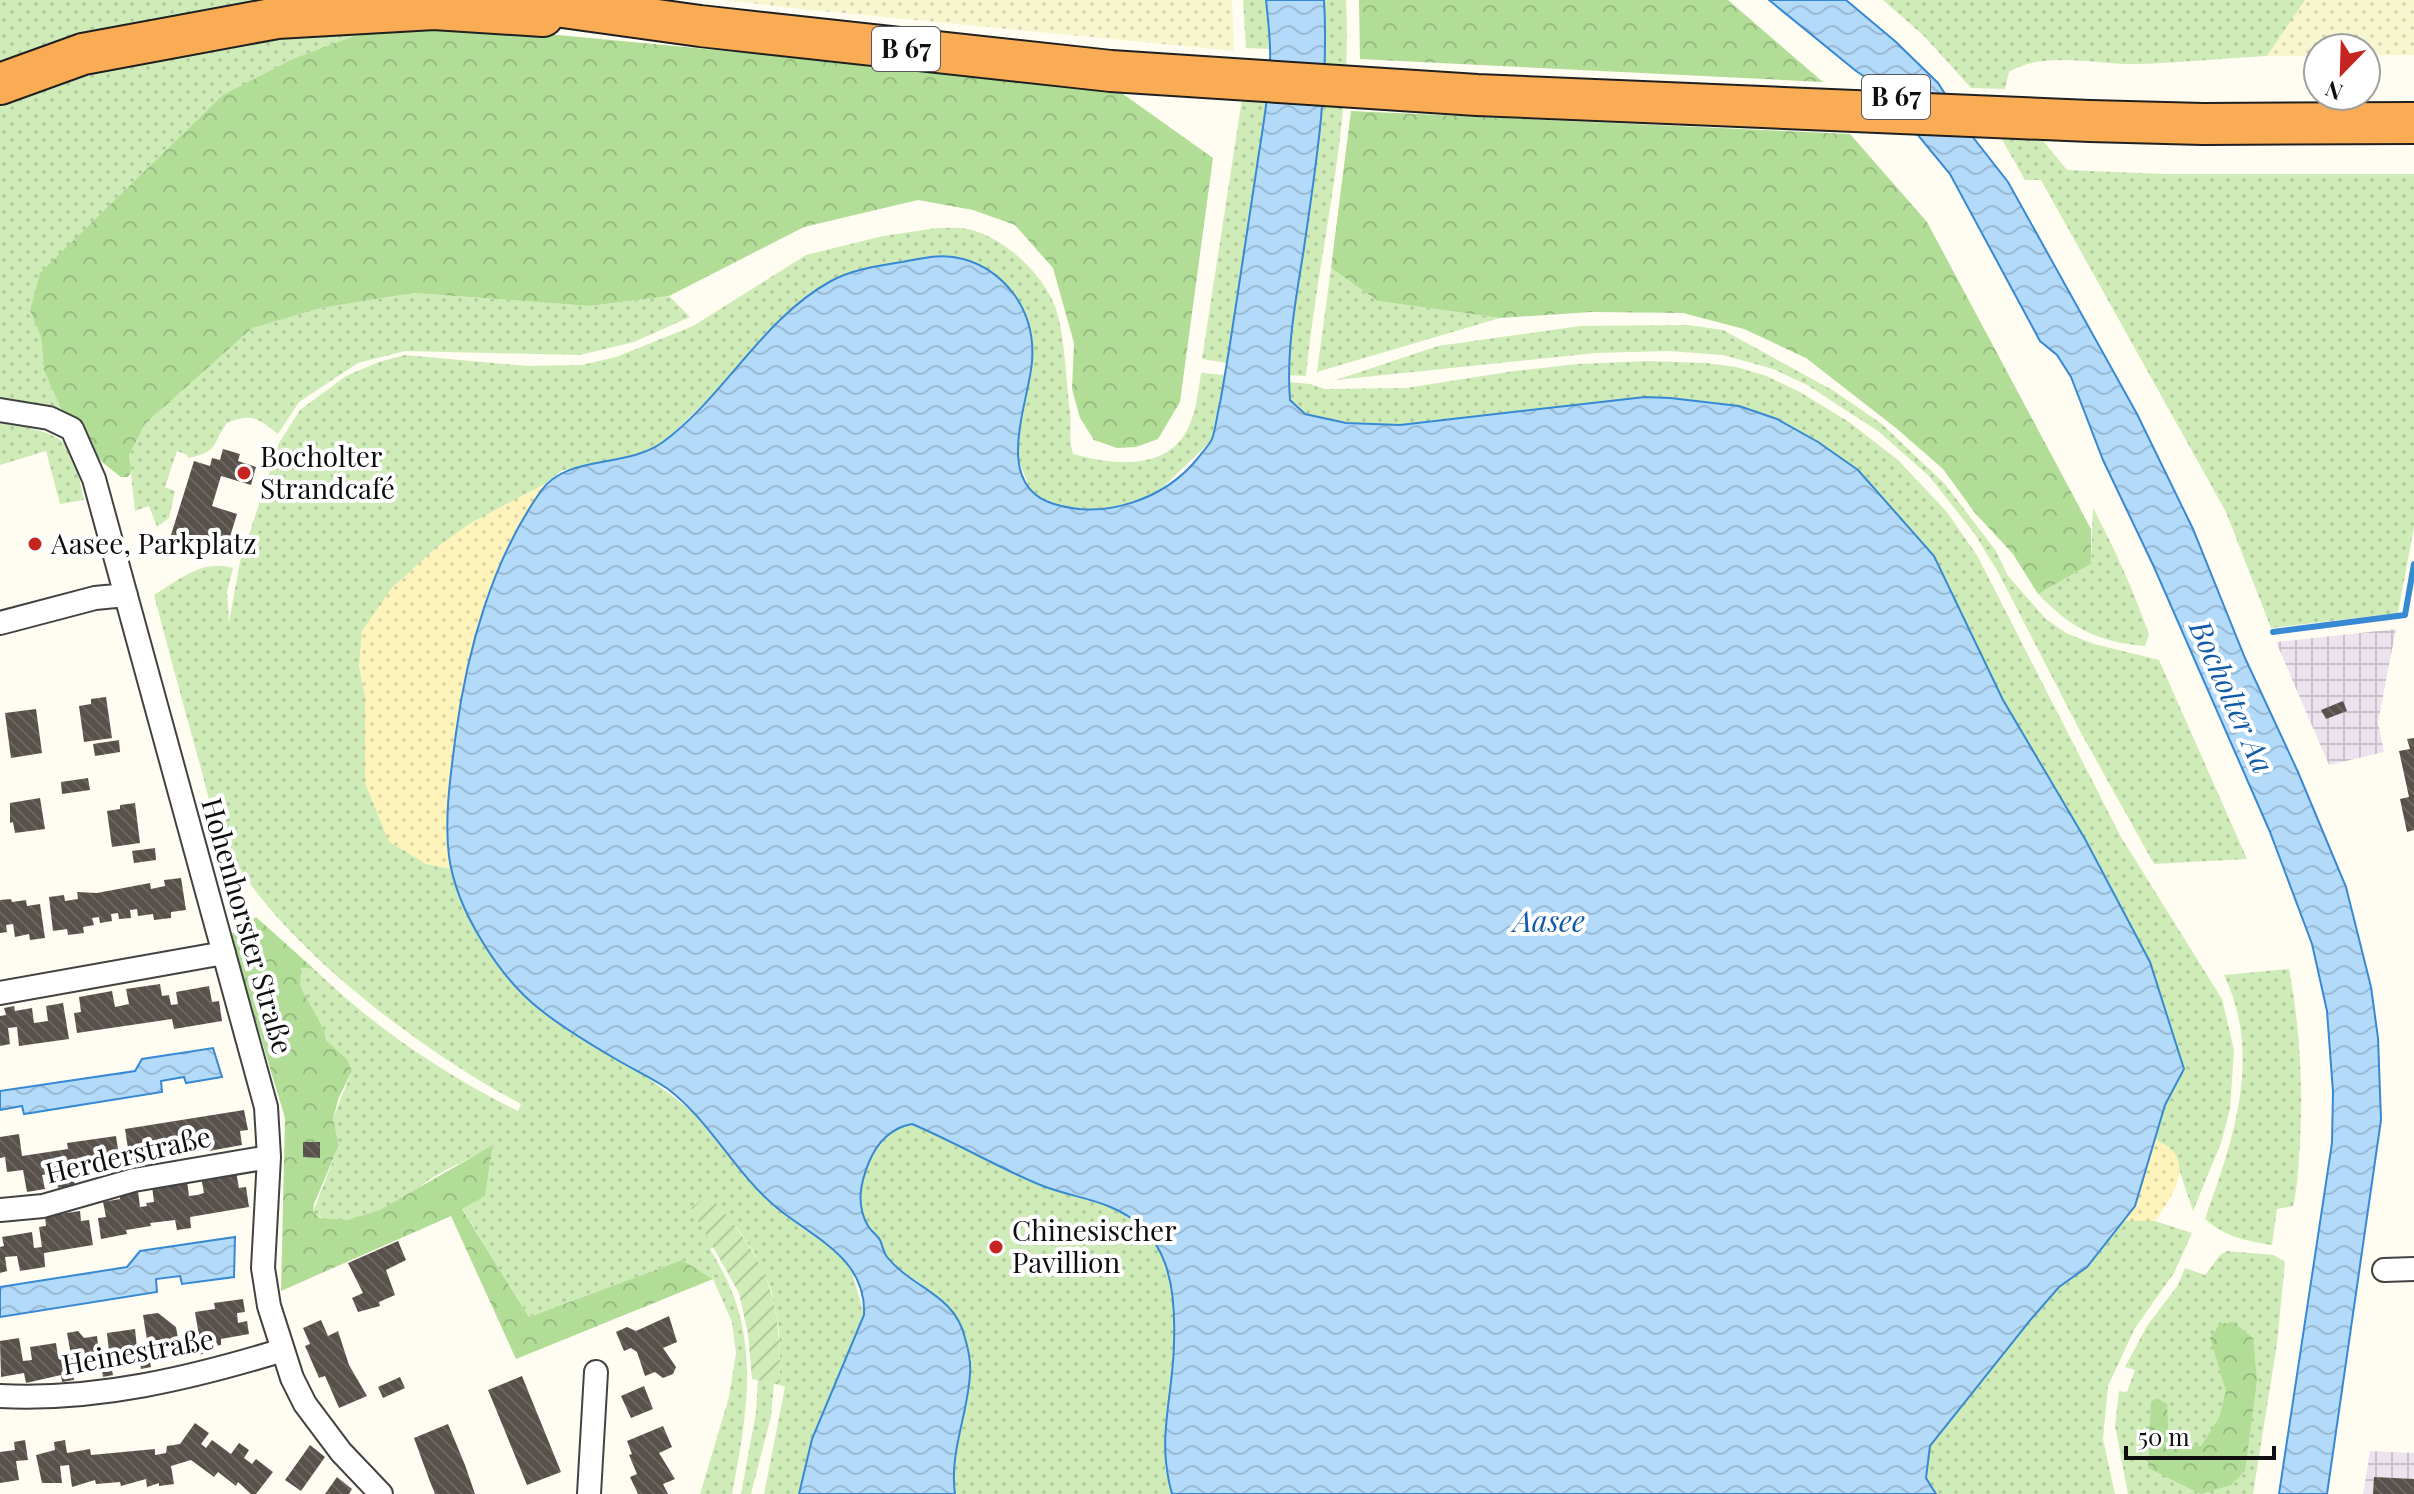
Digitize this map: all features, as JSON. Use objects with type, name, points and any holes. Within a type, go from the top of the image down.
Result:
[{"type":"highway","name":"B 67","points":[[512,0],[700,26]]},
{"type":"highway","name":"B 67","points":[[644,0],[1112,61]]},
{"type":"highway","name":"B 67","points":[[0,84],[83,54],[277,18],[434,9],[700,26],[1112,61],[1478,87],[2089,113],[2203,124],[2414,123]]},
{"type":"highway","name":"B 67","points":[[2089,113],[2414,102]]},
{"type":"street","name":"Hohenhorster Straße","points":[[0,410],[49,418],[72,429],[94,479],[266,1107],[269,1157],[263,1268],[269,1306],[292,1378],[305,1404],[341,1452],[381,1494]]},
{"type":"street","points":[[0,623],[95,598],[126,595]]},
{"type":"street","points":[[0,993],[224,953]]},
{"type":"street","name":"Herderstraße","points":[[0,1210],[43,1206],[134,1180],[269,1157]]},
{"type":"street","points":[[2384,1270],[2414,1269]]},
{"type":"street","name":"Heinestraße","points":[[0,1396],[80,1396],[228,1367],[283,1350]]},
{"type":"street","points":[[589,1494],[596,1372]]},
{"type":"shaded area","points":[[2396,629],[2378,722],[2384,752],[2329,765],[2276,642]]},
{"type":"shaded area","points":[[2370,1451],[2414,1453],[2414,1494],[2363,1494]]},
{"type":"green space","points":[[0,0],[423,0],[0,69]]},
{"type":"green space","points":[[724,0],[1232,0],[1234,51],[782,7]]},
{"type":"green space","points":[[1243,0],[1266,0],[1270,49],[1246,48]]},
{"type":"green space","points":[[1324,0],[1346,0],[1347,47],[1340,141],[1306,376],[1288,375],[1318,141],[1325,47]]},
{"type":"green space","points":[[1359,0],[1728,0],[1823,82],[1360,59]]},
{"type":"green space","points":[[1883,0],[2305,0],[2267,56],[2137,64],[2071,60],[2038,62],[2009,72],[2005,89],[1971,88],[1924,36]]},
{"type":"green space","points":[[2305,0],[2414,0],[2414,55],[2382,55],[2382,32],[2302,32],[2302,56],[2267,56]]},
{"type":"green space","points":[[506,30],[1109,84],[1213,158],[1180,402],[1158,439],[1136,447],[1117,448],[1094,440],[1080,418],[1072,389],[1074,343],[1053,268],[1015,225],[973,210],[918,200],[804,227],[669,296],[590,306],[414,293],[321,308],[252,328],[145,424],[129,455],[131,472],[128,477],[121,477],[103,463],[61,409],[44,370],[41,337],[30,311],[40,273],[223,95],[295,58],[367,31]]},
{"type":"green space","points":[[367,31],[295,58],[30,311],[41,337],[44,370],[61,409],[0,398],[0,97],[147,58],[263,38]]},
{"type":"green space","points":[[1242,99],[1267,102],[1227,363],[1202,359]]},
{"type":"green space","points":[[1351,111],[1850,134],[1927,222],[2091,529],[2091,564],[2038,594],[2013,554],[1975,513],[1943,469],[1806,358],[1744,329],[1683,313],[1591,312],[1500,318],[1378,301],[1331,268]]},
{"type":"green space","points":[[2000,136],[2040,137],[2067,170],[2163,174],[2414,174],[2414,527],[2398,613],[2271,628],[2226,512],[2041,180],[2025,180]]},
{"type":"green space","points":[[937,228],[968,229],[995,240],[1032,270],[1050,296],[1061,333],[1073,454],[1135,462],[1164,454],[1186,432],[1196,403],[1201,373],[1225,375],[1211,441],[1160,490],[1133,505],[1095,509],[1059,507],[1040,499],[1029,487],[1016,452],[1029,384],[963,259],[936,256],[859,270],[704,403],[665,441],[643,454],[561,471],[545,484],[471,523],[436,548],[391,589],[359,665],[365,695],[365,783],[426,864],[452,869],[470,920],[508,979],[595,1046],[643,1074],[692,1111],[799,1226],[833,1248],[850,1264],[864,1315],[812,1439],[799,1494],[764,1494],[785,1387],[780,1385],[779,1330],[771,1289],[753,1251],[737,1228],[691,1208],[715,1247],[710,1249],[730,1287],[739,1313],[747,1364],[745,1416],[732,1494],[700,1494],[729,1397],[736,1353],[732,1322],[713,1279],[682,1260],[529,1317],[462,1208],[485,1196],[493,1146],[432,1178],[406,1197],[360,1218],[334,1221],[313,1212],[339,1145],[333,1118],[352,1071],[347,1059],[326,1040],[300,986],[300,968],[314,969],[385,1030],[436,1065],[518,1111],[521,1104],[440,1055],[352,989],[273,913],[243,874],[214,816],[154,595],[201,569],[211,566],[233,568],[227,592],[229,622],[240,562],[279,443],[300,410],[346,376],[405,355],[528,366],[582,365],[616,357],[693,326],[806,255],[883,236]]},
{"type":"green space","points":[[1331,268],[1378,301],[1500,318],[1317,372]]},
{"type":"green space","points":[[414,293],[590,306],[669,296],[690,317],[634,342],[580,355],[405,351],[358,363],[299,402],[278,434],[260,421],[243,418],[227,423],[214,446],[205,453],[188,458],[177,451],[165,487],[175,491],[169,518],[157,527],[149,506],[135,511],[129,455],[145,424],[251,328],[321,308]]},
{"type":"green space","points":[[1688,325],[1723,330],[1834,391],[1882,424],[1945,484],[1996,551],[2008,576],[2046,619],[2066,633],[2094,644],[2159,660],[2247,859],[2154,864],[2080,731],[1998,572],[1974,533],[1929,476],[1878,431],[1807,385],[1773,369],[1723,355],[1668,351],[1596,353],[1336,380],[1438,346],[1580,326]]},
{"type":"green space","points":[[1648,361],[1736,367],[1764,375],[1800,392],[1849,422],[1898,460],[1947,512],[1978,557],[2121,837],[2222,999],[2234,1050],[2230,1109],[2221,1143],[2193,1211],[2173,1151],[2154,1138],[2165,1105],[2184,1069],[2150,962],[2085,839],[2003,700],[1934,556],[1858,470],[1777,419],[1645,397],[1400,425],[1346,423],[1305,414],[1290,399],[1289,382],[1325,389],[1406,388],[1514,371]]},
{"type":"green space","points":[[0,422],[51,435],[61,441],[74,461],[84,500],[60,504],[46,451],[0,465]]},
{"type":"green space","points":[[2093,508],[2143,618],[2149,634],[2145,646],[2113,641],[2086,631],[2062,616],[2038,594],[2091,564]]},
{"type":"green space","points":[[256,917],[314,969],[301,968],[300,986],[324,1030],[326,1040],[347,1059],[352,1071],[333,1118],[339,1145],[314,1204],[313,1212],[320,1218],[348,1220],[380,1210],[493,1145],[485,1196],[462,1209],[529,1317],[682,1260],[713,1279],[516,1359],[451,1216],[281,1291],[285,1118],[230,935]]},
{"type":"green space","points":[[2289,969],[2300,1056],[2300,1144],[2293,1206],[2277,1209],[2272,1245],[2236,1237],[2205,1219],[2234,1129],[2243,1067],[2236,1006],[2224,975]]},
{"type":"green space","points":[[912,1124],[958,1143],[1044,1187],[1110,1206],[1157,1242],[1166,1260],[1175,1318],[1165,1469],[1172,1494],[955,1494],[954,1475],[961,1424],[922,1284],[899,1269],[884,1254],[880,1240],[869,1229],[860,1210],[863,1178],[871,1157],[891,1131]]},
{"type":"green space","points":[[709,1194],[745,1240],[767,1281],[778,1326],[780,1385],[752,1379],[748,1334],[739,1293],[691,1208]]},
{"type":"green space","points":[[2124,1221],[2155,1221],[2192,1233],[2174,1273],[2135,1328],[2108,1386],[2103,1439],[2115,1494],[1936,1494],[1926,1478],[1930,1446],[2032,1318],[2059,1287],[2088,1267]]},
{"type":"green space","points":[[2227,1251],[2274,1255],[2285,1262],[2277,1344],[2253,1494],[2128,1494],[2115,1426],[2119,1391],[2127,1392],[2135,1370],[2125,1367],[2147,1326],[2178,1285],[2185,1268],[2205,1275],[2220,1255]]},
{"type":"green space","points":[[2233,1322],[2253,1338],[2257,1380],[2245,1471],[2231,1485],[2201,1494],[2148,1468],[2151,1402],[2157,1398],[2167,1404],[2169,1443],[2201,1446],[2219,1418],[2226,1391],[2210,1338],[2220,1324]]},
{"type":"green space","points":[[758,1380],[774,1383],[771,1416],[751,1494],[741,1494],[756,1412]]},
{"type":"sand","points":[[545,484],[499,573],[468,669],[452,768],[452,869],[426,864],[389,842],[365,783],[365,695],[359,665],[362,631],[391,589],[436,548],[471,523]]},
{"type":"sand","points":[[2154,1138],[2177,1157],[2179,1176],[2176,1186],[2155,1221],[2124,1221],[2135,1206]]},
{"type":"water","name":"Aasee","points":[[1266,0],[1324,0],[1323,93],[1313,186],[1292,324],[1290,400],[1305,414],[1346,423],[1400,425],[1645,397],[1670,398],[1739,406],[1777,419],[1818,442],[1858,470],[1934,556],[2003,700],[2085,839],[2150,962],[2184,1069],[2165,1105],[2135,1206],[2087,1267],[2059,1287],[2032,1318],[1930,1446],[1926,1478],[1936,1494],[1172,1494],[1167,1474],[1165,1437],[1173,1363],[1173,1301],[1165,1262],[1156,1245],[1128,1216],[1108,1206],[1038,1184],[912,1124],[891,1133],[876,1149],[863,1178],[861,1202],[864,1218],[880,1240],[887,1257],[897,1268],[943,1301],[960,1323],[965,1338],[970,1374],[955,1464],[955,1494],[799,1494],[812,1439],[864,1315],[863,1295],[857,1278],[835,1251],[761,1194],[697,1117],[668,1089],[578,1036],[526,997],[496,962],[470,920],[453,877],[449,856],[450,779],[467,670],[484,607],[495,576],[524,518],[552,479],[581,466],[632,456],[663,442],[706,403],[784,316],[831,281],[866,268],[940,256],[970,261],[1003,282],[1023,309],[1032,343],[1032,362],[1018,442],[1019,462],[1024,480],[1035,494],[1054,504],[1093,509],[1133,502],[1169,485],[1198,458],[1212,439],[1220,403],[1264,123],[1270,53]]},
{"type":"water","name":"Bocholter Aa","points":[[1769,0],[1846,0],[1938,83],[1972,136],[2008,182],[2137,414],[2193,529],[2245,658],[2298,772],[2346,887],[2371,987],[2378,1038],[2381,1120],[2327,1494],[2279,1494],[2332,1143],[2333,1092],[2327,1011],[2312,944],[2270,832],[2154,567],[2103,460],[2071,377],[2057,355],[2040,341],[1950,174],[1876,84]]},
{"type":"water","points":[[213,1048],[222,1077],[186,1083],[184,1077],[161,1081],[162,1092],[24,1114],[22,1106],[0,1110],[0,1091],[135,1071],[142,1059]]},
{"type":"water","points":[[235,1237],[234,1277],[182,1284],[180,1276],[156,1279],[157,1292],[0,1317],[0,1287],[127,1267],[140,1251]]},
{"type":"building","points":[[223,449],[240,454],[238,461],[256,467],[251,485],[221,476],[212,506],[237,514],[225,553],[171,535],[194,461],[210,466],[212,458],[220,460]]},
{"type":"building","points":[[106,697],[112,738],[84,742],[79,706],[91,704],[91,699]]},
{"type":"building","points":[[2343,701],[2347,711],[2326,719],[2321,710]]},
{"type":"building","points":[[36,709],[42,753],[11,758],[5,713]]},
{"type":"building","points":[[2414,738],[2414,830],[2407,832],[2400,799],[2409,797],[2399,751],[2410,749],[2407,739]]},
{"type":"building","points":[[119,740],[120,752],[95,756],[93,744]]},
{"type":"building","points":[[88,778],[90,790],[62,794],[61,782]]},
{"type":"building","points":[[40,798],[45,829],[15,833],[13,822],[10,823],[10,803]]},
{"type":"building","points":[[135,803],[140,843],[112,847],[107,811]]},
{"type":"building","points":[[155,848],[156,860],[134,863],[132,851]]},
{"type":"building","points":[[181,878],[186,910],[171,912],[171,918],[154,920],[153,914],[138,916],[137,909],[130,910],[131,918],[119,919],[118,913],[111,914],[112,921],[100,923],[99,917],[92,918],[94,925],[83,927],[84,933],[68,935],[67,929],[53,931],[49,897],[64,895],[65,901],[78,899],[77,892],[97,893],[150,883],[151,889],[165,886],[164,880]]},
{"type":"building","points":[[11,899],[12,902],[26,900],[27,906],[40,904],[45,938],[30,940],[29,934],[15,937],[13,924],[6,925],[7,932],[0,933],[0,900]]},
{"type":"building","points":[[160,984],[162,996],[169,995],[171,1005],[178,1004],[176,992],[209,986],[212,1002],[219,1001],[222,1021],[174,1029],[172,1019],[77,1033],[74,1013],[81,1012],[79,997],[112,991],[115,1007],[129,1004],[126,989]]},
{"type":"building","points":[[63,1003],[69,1039],[19,1046],[17,1027],[8,1028],[10,1044],[0,1046],[0,1016],[6,1015],[4,1008],[14,1006],[15,1011],[32,1008],[34,1023],[48,1021],[46,1006]]},
{"type":"building","points":[[244,1110],[248,1130],[240,1131],[242,1145],[209,1151],[206,1136],[192,1138],[195,1153],[161,1158],[159,1144],[145,1146],[147,1160],[130,1162],[125,1129]]},
{"type":"building","points":[[19,1134],[22,1156],[68,1149],[67,1143],[116,1136],[121,1170],[104,1173],[101,1159],[88,1161],[90,1175],[73,1178],[75,1185],[58,1188],[56,1173],[42,1175],[45,1189],[27,1192],[23,1170],[7,1172],[5,1157],[0,1158],[0,1137]]},
{"type":"building","points":[[303,1142],[320,1142],[320,1158],[303,1157]]},
{"type":"building","points":[[236,1172],[239,1188],[246,1187],[249,1207],[190,1217],[191,1228],[177,1230],[175,1220],[150,1223],[151,1226],[126,1230],[127,1234],[101,1239],[98,1218],[106,1217],[103,1202],[138,1191],[140,1207],[147,1206],[146,1203],[154,1202],[152,1186],[187,1181],[189,1196],[197,1195],[204,1193],[201,1177]]},
{"type":"building","points":[[80,1211],[81,1221],[89,1220],[93,1245],[44,1253],[45,1267],[20,1271],[17,1256],[5,1257],[7,1271],[0,1273],[0,1247],[4,1246],[2,1237],[32,1232],[34,1248],[42,1247],[39,1227],[46,1226],[45,1216]]},
{"type":"building","points":[[398,1241],[406,1260],[386,1270],[395,1295],[379,1302],[380,1306],[358,1312],[352,1298],[363,1293],[348,1263]]},
{"type":"building","points":[[243,1299],[245,1312],[237,1313],[238,1323],[247,1321],[249,1334],[221,1339],[221,1345],[202,1348],[203,1354],[179,1358],[178,1349],[163,1351],[162,1346],[148,1352],[151,1367],[141,1369],[139,1357],[110,1359],[113,1375],[103,1377],[101,1364],[72,1368],[74,1380],[62,1382],[61,1375],[26,1383],[24,1373],[1,1377],[0,1341],[19,1338],[23,1361],[32,1360],[30,1347],[56,1343],[58,1357],[71,1355],[67,1333],[78,1331],[84,1338],[97,1336],[99,1353],[109,1352],[107,1333],[135,1329],[137,1348],[148,1346],[143,1315],[158,1313],[176,1327],[178,1339],[199,1336],[195,1312],[215,1309],[214,1303]]},
{"type":"building","points":[[669,1316],[677,1342],[663,1348],[676,1367],[673,1374],[663,1378],[655,1372],[645,1376],[637,1352],[631,1348],[624,1351],[616,1332],[627,1327],[636,1331]]},
{"type":"building","points":[[321,1320],[328,1336],[338,1331],[349,1365],[367,1396],[339,1408],[325,1376],[319,1378],[305,1346],[310,1344],[303,1328]]},
{"type":"building","points":[[522,1376],[561,1472],[527,1485],[488,1390]]},
{"type":"building","points":[[400,1377],[405,1388],[383,1398],[378,1387]]},
{"type":"building","points":[[644,1386],[653,1409],[631,1418],[621,1396]]},
{"type":"building","points":[[195,1423],[209,1433],[201,1444],[206,1448],[212,1440],[231,1454],[239,1443],[249,1450],[244,1458],[252,1464],[256,1459],[273,1472],[256,1494],[251,1494],[238,1482],[236,1486],[218,1472],[214,1477],[191,1460],[171,1466],[174,1484],[159,1486],[159,1483],[147,1487],[146,1479],[121,1486],[120,1482],[96,1484],[95,1480],[72,1487],[69,1465],[60,1466],[62,1483],[42,1483],[36,1455],[55,1450],[54,1442],[65,1440],[67,1453],[90,1449],[91,1455],[155,1449],[155,1455],[166,1453],[167,1446],[180,1444]]},
{"type":"building","points":[[448,1424],[475,1494],[435,1494],[429,1479],[414,1438]]},
{"type":"building","points":[[663,1426],[672,1447],[659,1453],[675,1479],[663,1484],[668,1494],[638,1494],[630,1477],[637,1474],[627,1441]]},
{"type":"building","points":[[25,1440],[28,1460],[16,1461],[19,1480],[0,1483],[0,1452],[15,1450],[14,1442]]},
{"type":"building","points":[[310,1445],[325,1457],[301,1491],[285,1480]]},
{"type":"building","points":[[337,1477],[352,1489],[349,1494],[325,1494]]},
{"type":"building","points":[[2374,1477],[2414,1479],[2414,1494],[2373,1494]]},
{"type":"waterway","points":[[2273,632],[2405,615],[2414,564]]},
{"type":"place","name":"Bocholter Strandcafé","points":[[244,473]]},
{"type":"place","name":"Aasee, Parkplatz","points":[[35,544]]},
{"type":"place","name":"Chinesischer Pavillion","points":[[996,1247]]}]
